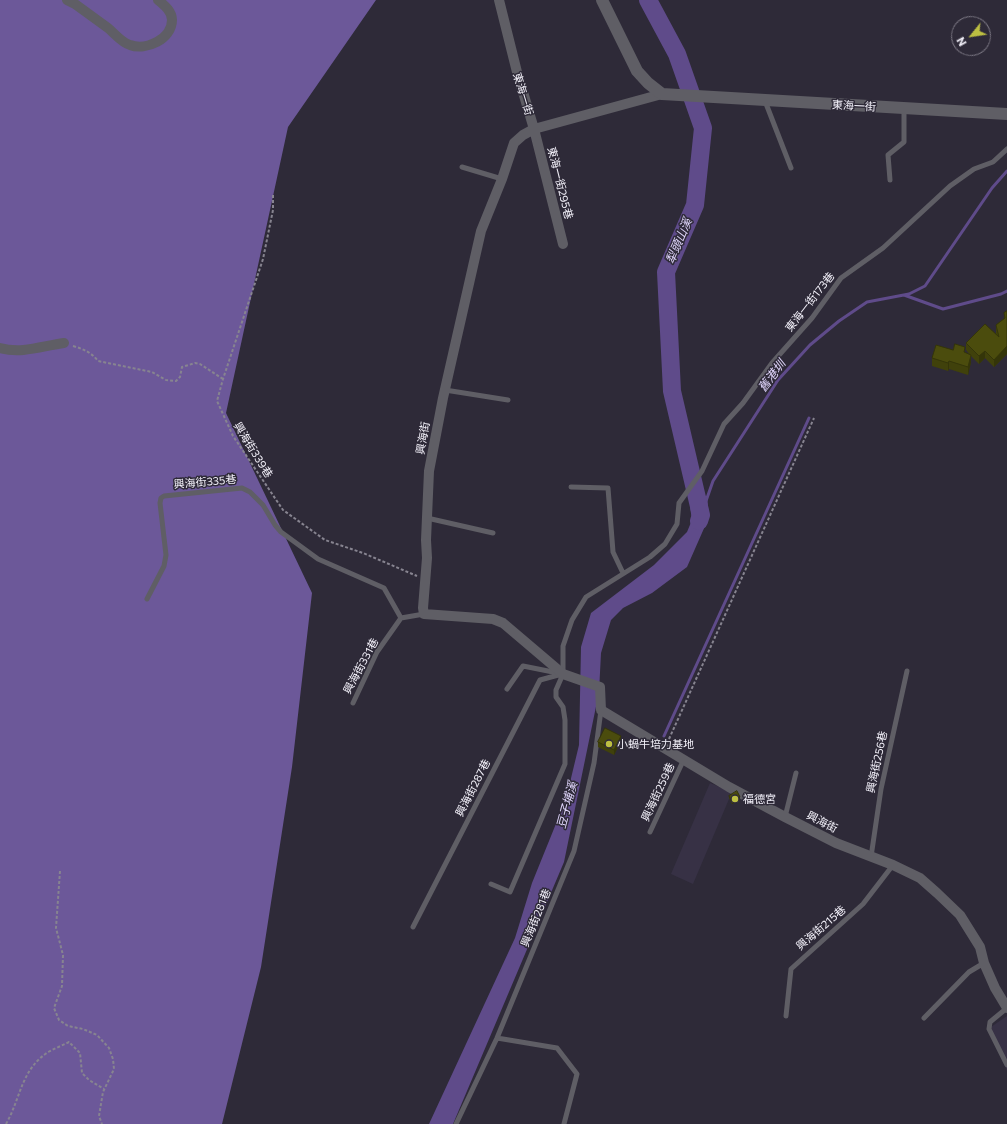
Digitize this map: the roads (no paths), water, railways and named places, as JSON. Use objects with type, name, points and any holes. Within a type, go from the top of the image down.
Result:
[{"type":"street","points":[[67,0],[75,4],[129,45],[143,46],[152,45],[163,37],[170,29],[172,19],[168,9],[158,0]]},
{"type":"street","name":"東海一街","points":[[499,0],[517,72],[534,128],[662,94],[1007,114]]},
{"type":"street","points":[[602,0],[637,71],[648,83],[662,94]]},
{"type":"street","name":"興海街","points":[[424,614],[423,608],[427,558],[426,540],[429,471],[445,390],[481,231],[502,179],[514,143],[534,128]]},
{"type":"street","name":"東海一街295巷","points":[[534,128],[563,244]]},
{"type":"street","points":[[0,348],[23,350],[64,343]]},
{"type":"street","points":[[424,614],[493,619],[503,623],[563,674],[600,687],[601,710]]},
{"type":"street","name":"興海街","points":[[601,710],[730,787],[785,817],[836,843],[871,858],[893,865],[920,878],[938,893],[960,915],[980,947],[984,963],[995,988],[1007,1008]]},
{"type":"lane","points":[[765,101],[791,168]]},
{"type":"lane","points":[[890,180],[888,155],[904,142],[904,109]]},
{"type":"lane","name":"東海一街173巷","points":[[623,573],[650,557],[665,544],[677,524],[679,503],[702,471],[724,424],[743,403],[772,363],[812,318],[841,278],[883,248],[950,186],[974,169],[993,162],[1007,149]]},
{"type":"lane","points":[[462,167],[502,179]]},
{"type":"lane","points":[[445,390],[508,400]]},
{"type":"lane","points":[[491,884],[510,892],[565,764],[565,720],[563,707],[556,696],[556,690],[563,674],[563,646],[572,620],[586,597],[623,573],[613,552],[608,488],[571,487]]},
{"type":"lane","name":"興海街335巷","points":[[147,599],[164,566],[166,555],[160,503],[161,498],[164,496],[242,488],[250,492],[281,532],[318,559],[384,588],[400,618]]},
{"type":"lane","points":[[427,518],[493,533]]},
{"type":"lane","points":[[400,618],[424,614]]},
{"type":"lane","name":"興海街331巷","points":[[352,703],[377,652],[400,618]]},
{"type":"lane","points":[[507,689],[523,666],[563,674]]},
{"type":"lane","name":"興海街256巷","points":[[871,858],[881,789],[907,671]]},
{"type":"lane","name":"興海街287巷","points":[[413,927],[540,680],[563,674]]},
{"type":"lane","name":"興海街281巷","points":[[456,1124],[497,1038],[574,851],[594,763],[601,710]]},
{"type":"lane","name":"興海街259巷","points":[[650,832],[684,759]]},
{"type":"lane","points":[[785,817],[796,773]]},
{"type":"lane","name":"興海街215巷","points":[[786,1016],[791,969],[863,904],[893,865]]},
{"type":"lane","points":[[924,1018],[969,972],[984,963]]},
{"type":"lane","points":[[1007,1008],[990,1022],[989,1029],[1007,1065]]},
{"type":"lane","points":[[497,1038],[557,1048],[577,1074],[564,1124]]},
{"type":"water","name":"豆子埔溪","points":[[700,495],[707,496],[709,517],[687,567],[652,593],[623,608],[611,620],[601,653],[599,692],[564,862],[453,1124],[429,1124],[515,938],[532,883],[566,799],[579,745],[581,647],[591,613],[654,565],[687,532],[692,520],[690,507]]},
{"type":"waterway","name":"犁頭山溪","points":[[648,0],[677,54],[703,128],[695,205],[666,272],[672,391],[701,515],[699,521]]},
{"type":"waterway","name":"舊港圳","points":[[706,501],[713,481],[778,380],[810,345],[839,321],[867,302],[909,294],[925,286],[992,188],[1007,171]]},
{"type":"waterway","name":"舊港圳","points":[[904,295],[943,309],[1001,294],[1007,291]]},
{"type":"waterway","points":[[664,736],[809,418]]},
{"type":"place","name":"小蝸牛培力基地","points":[[609,744]]},
{"type":"place","name":"福德宮","points":[[735,799]]}]
